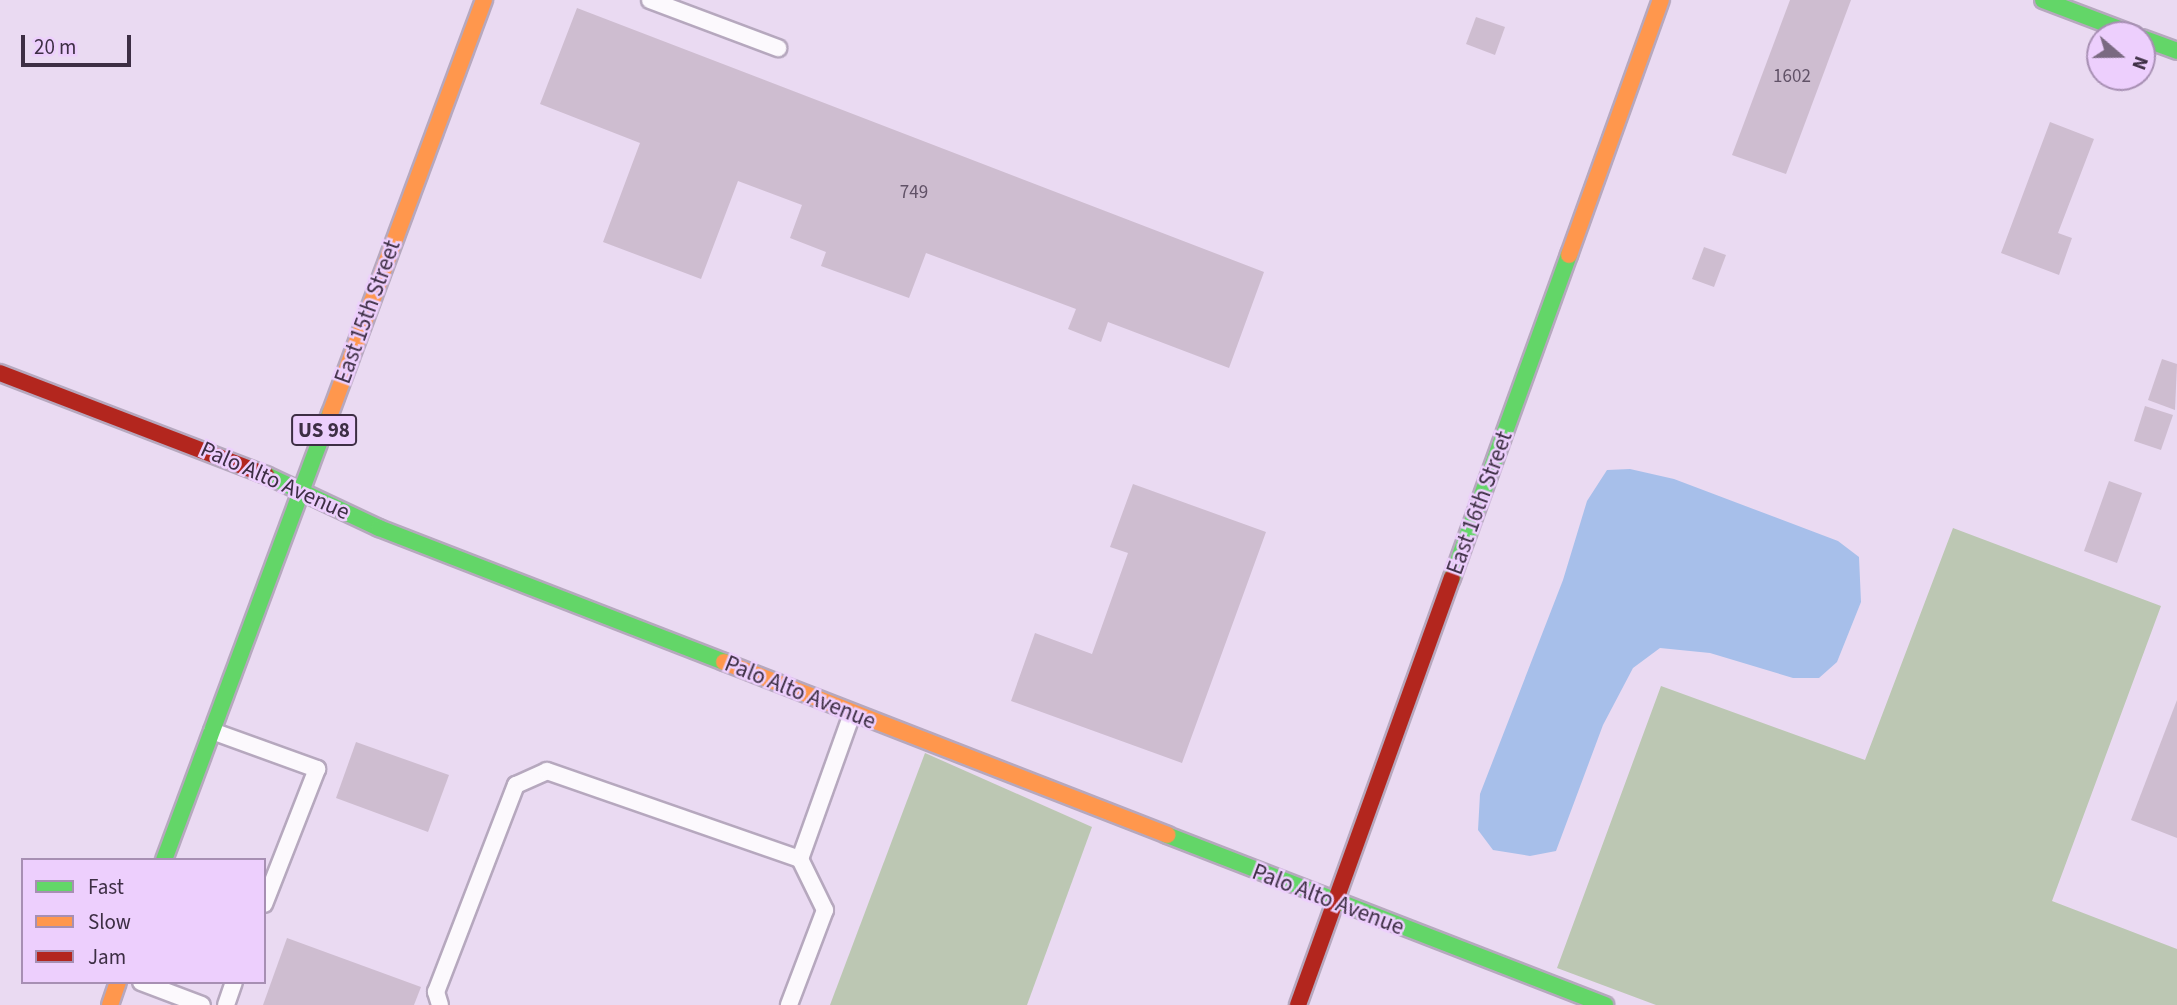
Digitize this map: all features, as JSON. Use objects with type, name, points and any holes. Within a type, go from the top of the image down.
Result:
[{"type":"street","name":"East 15th Street","points":[[165,858],[484,0]]},
{"type":"street","name":"East 16th Street","points":[[1298,1005],[1661,0]]},
{"type":"street","points":[[2043,0],[2098,21]]},
{"type":"street","points":[[2156,43],[2177,51]]},
{"type":"street","name":"Palo Alto Avenue","points":[[0,373],[228,457],[379,528],[1336,904],[1605,1005]]},
{"type":"street","points":[[110,1005],[117,984]]},
{"type":"lane","points":[[650,0],[778,47]]},
{"type":"lane","points":[[800,859],[852,714]]},
{"type":"lane","points":[[212,731],[317,769],[266,899]]},
{"type":"lane","points":[[440,1005],[436,992],[516,785],[547,771],[800,859],[825,910],[789,1005]]},
{"type":"lane","points":[[146,984],[202,1005]]},
{"type":"lane","points":[[226,1005],[233,984]]},
{"type":"green space","points":[[1953,528],[2161,606],[2052,901],[2177,949],[2177,1005],[1656,1005],[1557,968],[1661,686],[1865,760]]},
{"type":"green space","points":[[925,753],[1092,827],[1027,1005],[830,1005]]},
{"type":"water","points":[[1630,469],[1674,479],[1838,541],[1859,557],[1861,602],[1837,662],[1819,678],[1793,678],[1710,653],[1660,648],[1633,668],[1603,725],[1556,851],[1530,856],[1493,850],[1478,830],[1480,794],[1563,580],[1587,501],[1607,470]]},
{"type":"building","points":[[1790,0],[1851,0],[1786,174],[1732,155]]},
{"type":"building","points":[[577,8],[1264,272],[1229,368],[1108,322],[1101,342],[1068,329],[1076,309],[926,253],[909,298],[821,266],[826,252],[790,238],[802,205],[738,181],[701,279],[603,242],[640,143],[540,104]]},
{"type":"building","points":[[1476,17],[1505,27],[1495,55],[1466,44]]},
{"type":"building","points":[[2050,122],[2094,139],[2058,233],[2072,238],[2059,275],[2001,253]]},
{"type":"building","points":[[1704,247],[1726,255],[1714,287],[1692,279]]},
{"type":"building","points":[[2162,359],[2177,364],[2175,410],[2148,400]]},
{"type":"building","points":[[2145,406],[2173,415],[2161,450],[2134,441]]},
{"type":"building","points":[[2109,481],[2142,493],[2117,563],[2084,551]]},
{"type":"building","points":[[1133,484],[1266,532],[1182,763],[1011,701],[1035,633],[1092,654],[1128,553],[1110,547]]},
{"type":"building","points":[[2177,700],[2177,838],[2131,820]]},
{"type":"building","points":[[356,742],[449,775],[428,832],[336,798]]},
{"type":"building","points":[[287,938],[421,987],[414,1005],[263,1005]]},
{"type":"traffic: fast","points":[[2043,0],[2098,21]]},
{"type":"traffic: fast","points":[[2156,43],[2177,51]]},
{"type":"traffic: fast","points":[[1452,578],[1569,255]]},
{"type":"traffic: fast","points":[[165,858],[330,414]]},
{"type":"traffic: fast","points":[[266,475],[379,528],[724,662]]},
{"type":"traffic: fast","points":[[1167,835],[1605,1005]]},
{"type":"traffic: slow","points":[[330,414],[484,0]]},
{"type":"traffic: slow","points":[[1569,255],[1661,0]]},
{"type":"traffic: slow","points":[[724,662],[1167,835]]},
{"type":"traffic: slow","points":[[110,1005],[117,984]]},
{"type":"traffic: jam","points":[[0,373],[266,475]]},
{"type":"traffic: jam","points":[[1298,1005],[1452,578]]}]
